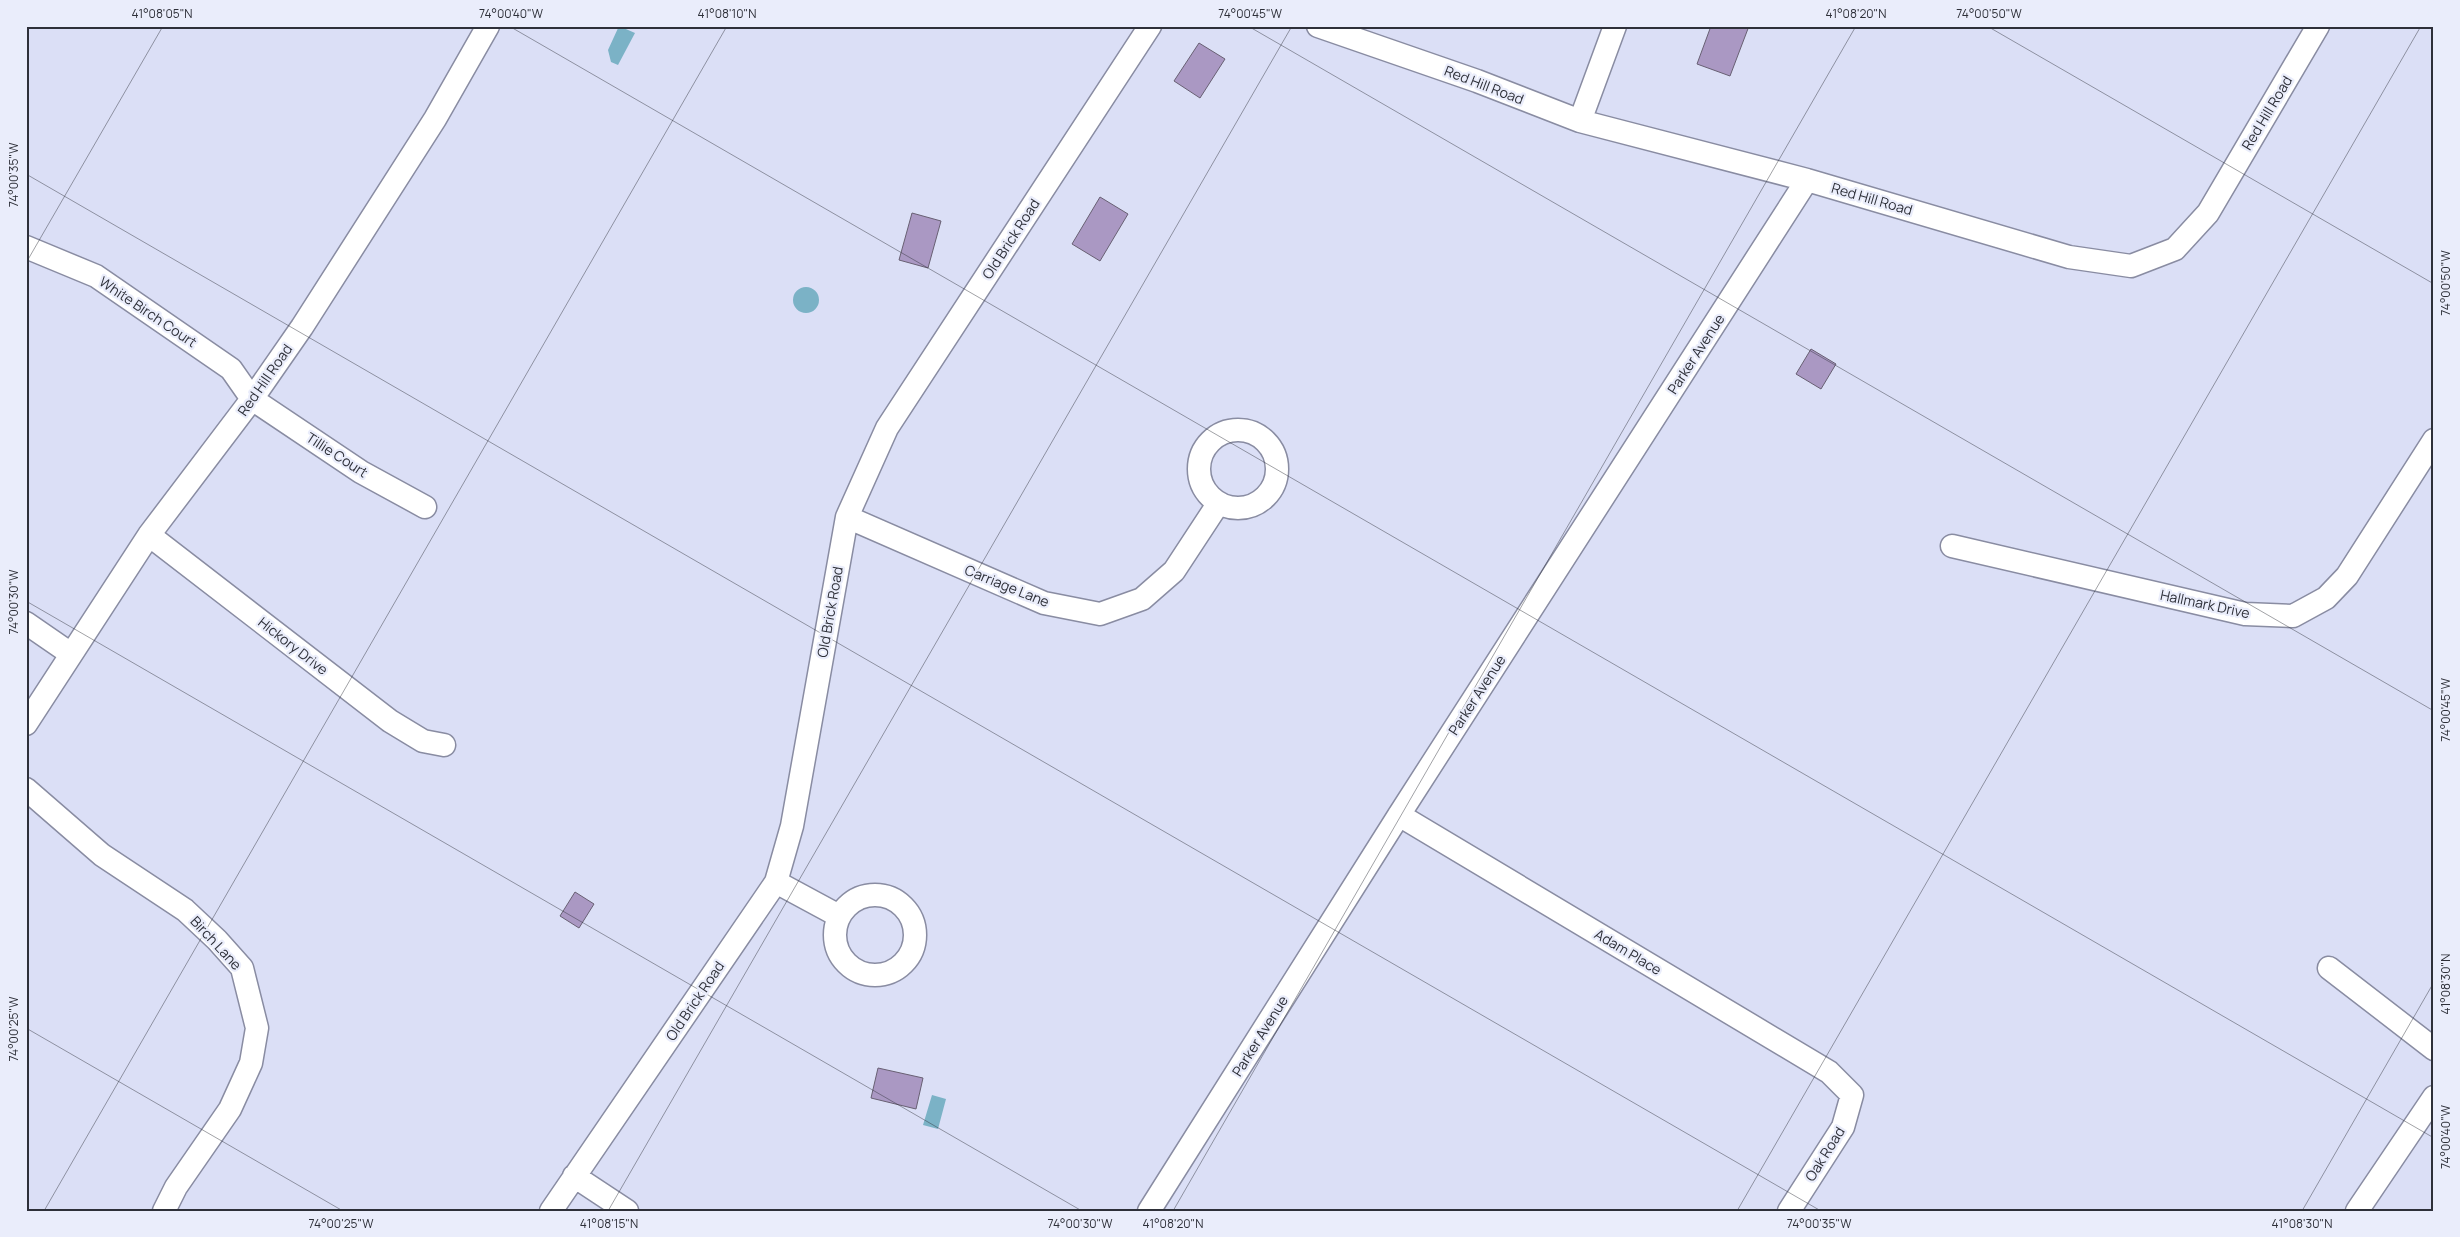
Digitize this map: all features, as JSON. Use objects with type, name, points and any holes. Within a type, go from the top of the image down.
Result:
[{"type":"street","name":"Red Hill Road","points":[[26,724],[149,535],[252,399],[363,234],[435,119],[488,26]]},
{"type":"street","name":"Old Brick Road","points":[[551,1211],[776,882],[792,826],[847,517],[888,428],[1150,26]]},
{"type":"street","name":"Red Hill Road","points":[[1318,26],[1476,81],[1580,121],[1807,180],[2069,257],[2131,266],[2175,249],[2208,213],[2318,26]]},
{"type":"street","points":[[1580,121],[1615,26]]},
{"type":"street","name":"Parker Avenue","points":[[1149,1211],[1399,815],[1807,180]]},
{"type":"street","name":"White Birch Court","points":[[26,247],[104,282],[232,369],[252,399]]},
{"type":"street","name":"Tillie Court","points":[[252,399],[361,472],[425,506]]},
{"type":"street","name":"Hallmark Drive","points":[[1952,546],[2245,614],[2293,616],[2326,598],[2347,576],[2434,440]]},
{"type":"street","name":"Carriage Lane","points":[[847,517],[1044,603],[1100,614],[1142,599],[1174,571],[1218,504]]},
{"type":"street","name":"Hickory Drive","points":[[149,535],[390,721],[423,741],[444,746]]},
{"type":"street","points":[[26,624],[71,654]]},
{"type":"street","name":"Birch Lane","points":[[26,789],[102,856],[185,910],[217,940],[242,968],[257,1028],[251,1064],[230,1109],[176,1187],[164,1211]]},
{"type":"street","name":"Adam Place","points":[[1399,815],[1829,1072],[1852,1095]]},
{"type":"street","points":[[776,882],[839,916]]},
{"type":"street","points":[[2329,968],[2434,1049]]},
{"type":"street","name":"Oak Road","points":[[1789,1211],[1843,1127],[1852,1095]]},
{"type":"street","points":[[2357,1211],[2434,1097]]},
{"type":"street","points":[[574,1176],[627,1211]]},
{"type":"water","points":[[619,26],[635,33],[618,65],[611,62],[608,50]]},
{"type":"water","points":[[806,287],[815,291],[819,300],[815,309],[806,313],[797,309],[793,300],[797,291]]},
{"type":"water","points":[[932,1095],[946,1099],[938,1129],[923,1125]]},
{"type":"building","points":[[1711,26],[1749,26],[1730,76],[1697,64]]},
{"type":"building","points":[[1199,43],[1225,59],[1200,98],[1174,81]]},
{"type":"building","points":[[1100,197],[1128,214],[1100,261],[1072,244]]},
{"type":"building","points":[[912,213],[941,221],[928,268],[899,260]]},
{"type":"building","points":[[1811,349],[1836,364],[1821,389],[1796,374]]},
{"type":"building","points":[[575,892],[594,904],[579,928],[560,916]]},
{"type":"building","points":[[878,1068],[923,1078],[916,1109],[871,1098]]}]
